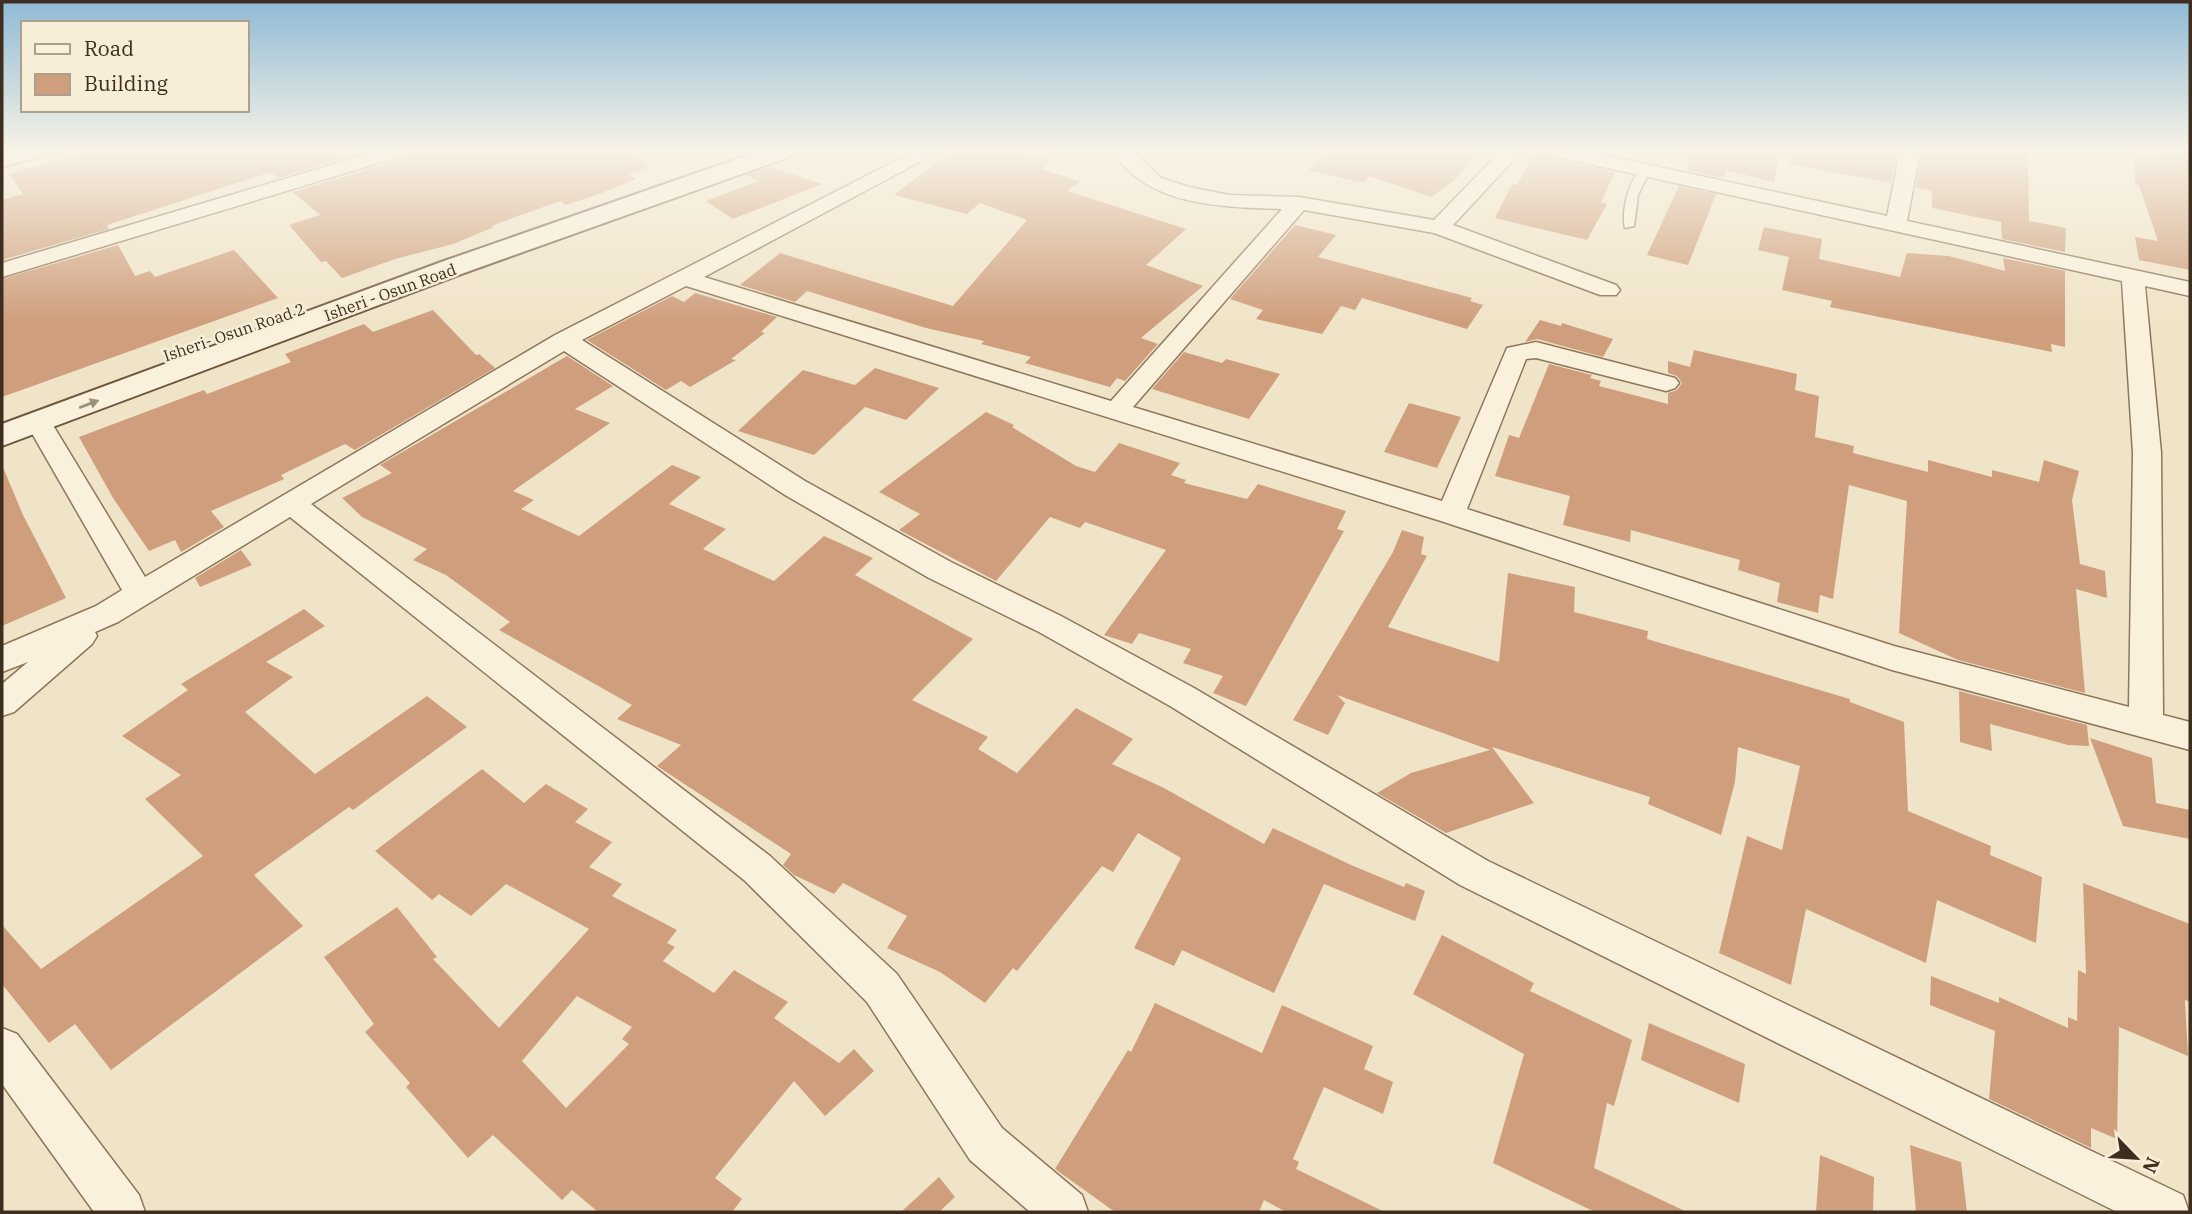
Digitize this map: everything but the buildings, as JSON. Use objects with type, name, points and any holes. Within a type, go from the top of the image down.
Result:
[{"type":"main road","name":"Isheri- Osun Road 2","points":[[2,414],[583,209]]},
{"type":"main road","name":"Isheri - Osun Road","points":[[2,436],[454,267],[619,209]]},
{"type":"street","points":[[2,270],[206,209]]},
{"type":"street","points":[[2,660],[107,614],[564,340],[818,209]]},
{"type":"street","points":[[1116,411],[1294,209]]},
{"type":"street","points":[[1332,209],[1439,227],[1608,290]]},
{"type":"street","points":[[1439,227],[1457,209]]},
{"type":"street","points":[[1836,209],[2190,289]]},
{"type":"street","points":[[1896,224],[1899,209]]},
{"type":"street","points":[[2133,277],[2147,453],[2146,723]]},
{"type":"street","points":[[683,278],[1451,514],[1892,658],[2190,736]]},
{"type":"street","points":[[564,340],[795,488],[940,570],[1050,624],[1182,697],[1474,873],[2166,1212]]},
{"type":"street","points":[[1451,514],[1516,353],[1536,350],[1666,383]]},
{"type":"street","points":[[39,423],[140,594]]},
{"type":"street","points":[[292,504],[757,868],[882,988],[986,1144],[1065,1212]]},
{"type":"street","points":[[2,703],[107,614]]},
{"type":"street","points":[[2,1049],[122,1212]]},
{"type":"lane","points":[[1629,226],[1631,209]]}]
